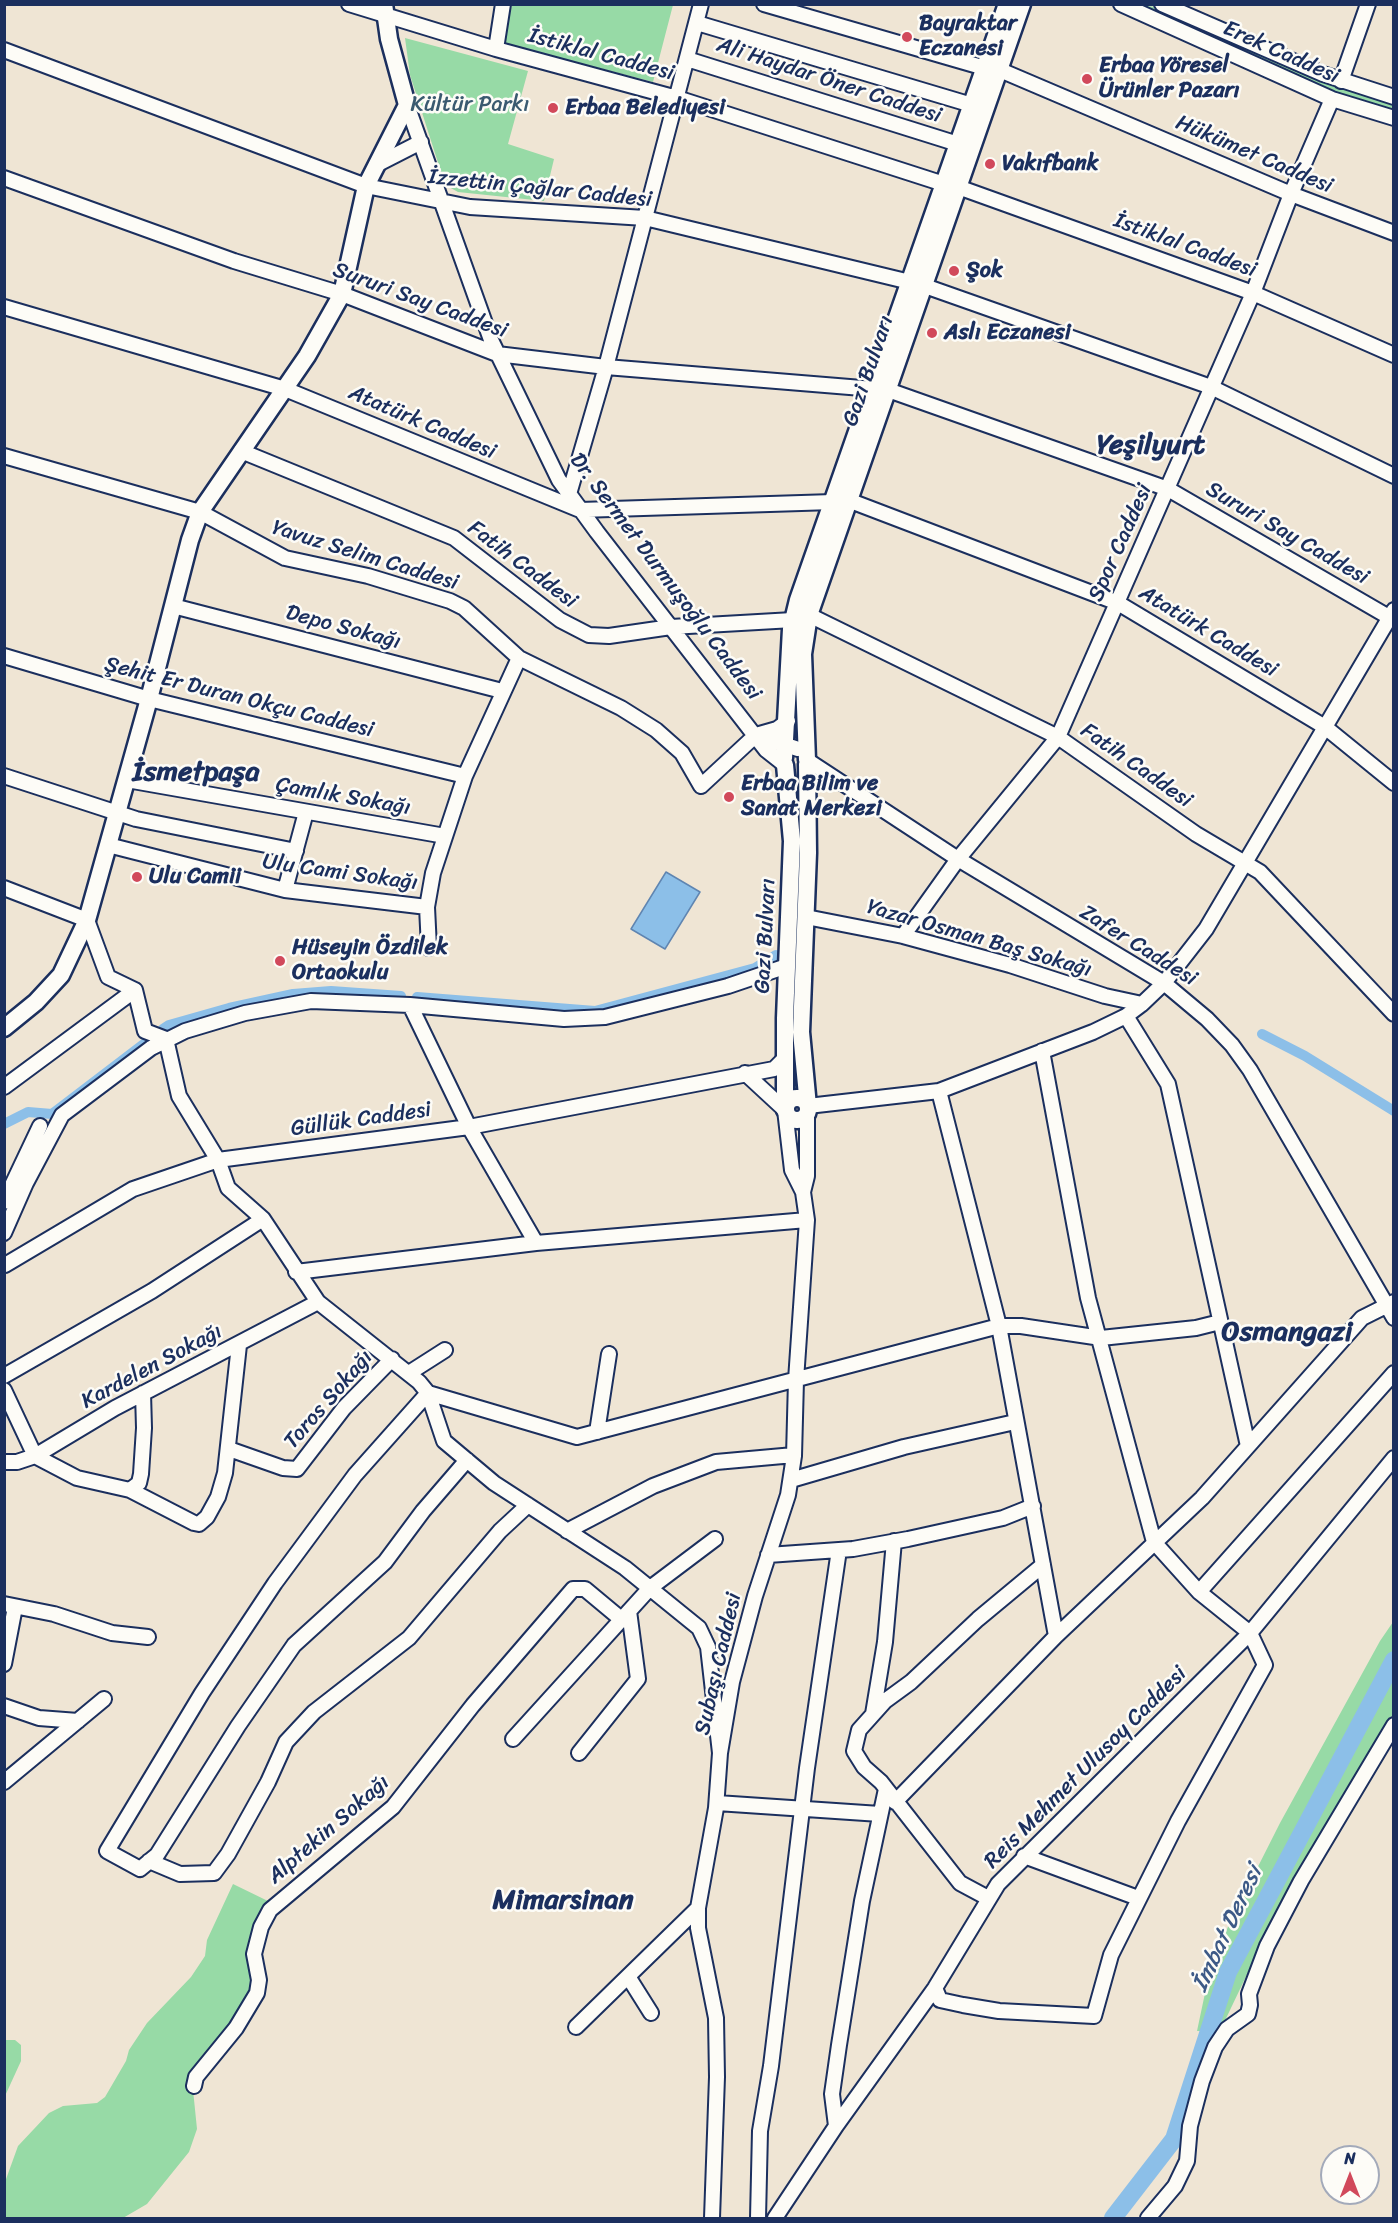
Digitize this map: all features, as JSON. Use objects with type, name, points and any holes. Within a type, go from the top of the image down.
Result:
[{"type":"main road","name":"Gazi Bulvarı","points":[[951,185],[958,144],[972,105],[993,69],[1007,4]]},
{"type":"main road","name":"Gazi Bulvarı","points":[[808,1110],[801,1032],[806,917],[795,757],[788,721],[793,620],[881,389],[916,283],[993,69],[1022,4]]},
{"type":"main road","name":"Dr. Sermet Durmuşoğlu Caddesi","points":[[385,11],[407,105]]},
{"type":"main road","points":[[4,1028],[36,1002],[61,975],[87,920],[200,512],[307,356],[342,294],[366,186],[407,105]]},
{"type":"main road","name":"Gazi Bulvarı","points":[[787,1100],[785,1058],[787,966],[795,757],[803,654],[809,615],[840,501]]},
{"type":"main road","points":[[787,1100],[804,1100],[808,1110]]},
{"type":"street","name":"İstiklal Caddesi","points":[[349,4],[385,11],[496,49],[677,98],[951,185],[1253,293],[1394,355]]},
{"type":"street","points":[[496,49],[503,4]]},
{"type":"street","points":[[569,495],[606,367],[701,4]]},
{"type":"street","name":"Hükümet Caddesi","points":[[764,4],[993,69],[1291,194],[1394,233]]},
{"type":"street","name":"Erek Caddesi","points":[[1121,4],[1332,99],[1394,118]]},
{"type":"street","name":"Erek Caddesi","points":[[1162,4],[1341,81],[1394,97]]},
{"type":"street","points":[[1341,81],[1368,4]]},
{"type":"street","points":[[696,23],[972,105]]},
{"type":"street","name":"İzzettin Çağlar Caddesi","points":[[4,50],[366,186],[443,203],[645,218],[916,283],[1211,387],[1394,476]]},
{"type":"street","name":"Ali Haydar Öner Caddesi","points":[[687,59],[958,144]]},
{"type":"street","name":"Spor Caddesi","points":[[903,936],[958,859],[1058,737],[1253,293],[1291,194],[1332,99]]},
{"type":"street","name":"Dr. Sermet Durmuşoğlu Caddesi","points":[[407,105],[497,354],[530,424],[569,495],[769,754],[795,757]]},
{"type":"street","points":[[376,165],[421,142]]},
{"type":"street","name":"Sururi Say Caddesi","points":[[4,178],[234,261],[342,294],[497,354],[606,367],[881,389],[1168,489],[1392,616]]},
{"type":"street","name":"Atatürk Caddesi","points":[[4,307],[285,388],[580,510],[840,501],[1118,603],[1325,727],[1394,783]]},
{"type":"street","name":"Fatih Caddesi","points":[[241,451],[447,534],[483,558],[560,620],[580,632],[609,636],[671,627],[793,620]]},
{"type":"street","name":"Yavuz Selim Caddesi","points":[[4,456],[200,512],[285,558],[368,576],[450,601],[464,608],[519,658],[641,719],[682,753],[701,786],[756,735]]},
{"type":"street","name":"Depo Sokağı","points":[[173,606],[502,691]]},
{"type":"street","name":"Fatih Caddesi","points":[[809,615],[1058,737],[1196,834],[1246,863],[1270,881],[1394,1014]]},
{"type":"street","points":[[808,1110],[939,1091],[1126,1016],[1142,1004],[1164,983],[1206,929],[1392,616]]},
{"type":"street","name":"Şehit Er Duran Okçu Caddesi","points":[[4,656],[149,699],[465,776]]},
{"type":"street","points":[[429,948],[427,907],[432,873],[465,776],[519,658]]},
{"type":"street","name":"Dr. Sermet Durmuşoğlu Caddesi","points":[[756,735],[777,729],[788,721]]},
{"type":"street","name":"Dr. Sermet Durmuşoğlu Caddesi","points":[[756,735],[795,757]]},
{"type":"street","name":"Zafer Caddesi","points":[[795,757],[958,859],[1164,983],[1207,1019],[1240,1056],[1390,1303],[1394,1318]]},
{"type":"street","points":[[4,776],[117,813],[296,851]]},
{"type":"street","name":"Çamlık Sokağı","points":[[127,780],[445,836]]},
{"type":"street","points":[[285,890],[306,812]]},
{"type":"street","name":"Ulu Cami Sokağı","points":[[108,845],[285,890],[427,907]]},
{"type":"street","points":[[4,888],[87,920],[108,977],[135,990]]},
{"type":"street","name":"Yazar Osman Baş Sokağı","points":[[806,917],[903,936],[1010,965],[1105,996],[1142,1004]]},
{"type":"street","points":[[4,1233],[26,1183],[62,1115],[166,1039],[245,1013],[296,1002],[410,1005],[591,1019],[655,1006],[728,986],[787,966]]},
{"type":"street","points":[[135,990],[145,1031],[166,1039]]},
{"type":"street","points":[[4,1088],[135,990]]},
{"type":"street","points":[[410,1005],[469,1127],[536,1243]]},
{"type":"street","points":[[1126,1016],[1168,1084],[1248,1446]]},
{"type":"street","points":[[166,1039],[179,1096],[218,1160],[228,1188],[263,1219],[318,1302],[410,1373],[428,1393],[444,1441],[467,1461],[528,1505],[625,1568],[699,1628],[708,1647],[720,1753]]},
{"type":"street","points":[[935,1988],[940,2000],[963,2005],[1042,2015],[1094,2016],[1111,1955],[1138,1898],[1265,1665],[1250,1633],[1199,1592],[1154,1542],[1101,1338],[1088,1298],[1042,1051]]},
{"type":"street","name":"Güllük Caddesi","points":[[5,1265],[133,1189],[218,1160],[469,1127],[774,1069],[785,1058]]},
{"type":"street","points":[[745,1073],[787,1100]]},
{"type":"street","points":[[939,1091],[999,1326],[1056,1636]]},
{"type":"street","name":"Subaşı Caddesi","points":[[712,2218],[717,2077],[716,2018],[698,1928],[698,1908],[717,1803],[720,1753],[732,1682],[791,1480],[794,1455],[796,1380],[807,1220],[803,1192],[792,1170],[787,1100]]},
{"type":"street","name":"Subaşı Caddesi","points":[[803,1192],[807,1176],[808,1110]]},
{"type":"street","points":[[4,1202],[40,1126]]},
{"type":"street","points":[[4,1376],[152,1291],[263,1219]]},
{"type":"street","points":[[296,1272],[536,1243],[807,1220]]},
{"type":"street","name":"Kardelen Sokağı","points":[[4,1462],[35,1456],[98,1417],[318,1302]]},
{"type":"street","points":[[895,1802],[1056,1636],[1202,1498],[1362,1318],[1390,1303]]},
{"type":"street","points":[[428,1393],[577,1437],[796,1380],[948,1337],[999,1326],[1021,1326],[1101,1338],[1196,1328],[1220,1322]]},
{"type":"street","points":[[4,1390],[35,1456],[77,1478],[130,1490],[199,1524],[207,1517],[218,1497],[229,1449],[239,1345]]},
{"type":"street","points":[[410,1373],[444,1350]]},
{"type":"street","points":[[597,1432],[609,1354]]},
{"type":"street","name":"Toros Sokağı","points":[[229,1449],[283,1468],[297,1469],[344,1407],[392,1359]]},
{"type":"street","points":[[1199,1592],[1394,1373]]},
{"type":"street","points":[[130,1490],[139,1483],[141,1474],[144,1428],[143,1393]]},
{"type":"street","points":[[428,1393],[355,1475],[275,1583],[202,1693],[107,1851],[140,1869],[157,1855],[238,1726],[294,1645],[385,1562],[423,1511],[467,1461]]},
{"type":"street","points":[[791,1480],[904,1447],[1015,1422]]},
{"type":"street","points":[[567,1531],[653,1486],[716,1462],[794,1455]]},
{"type":"street","name":"Reis Mehmet Ulusoy Caddesi","points":[[775,2218],[836,2126],[935,1988],[988,1898],[1024,1856],[1250,1633],[1394,1458]]},
{"type":"street","points":[[149,1861],[180,1874],[214,1873],[228,1854],[268,1782],[286,1742],[315,1712],[409,1638],[500,1532],[528,1505]]},
{"type":"street","points":[[768,1555],[839,1550],[894,1541],[1003,1518],[1033,1506]]},
{"type":"street","points":[[513,1739],[650,1588],[715,1539]]},
{"type":"street","points":[[872,1715],[885,1642],[894,1541]]},
{"type":"street","points":[[758,2218],[760,2131],[771,2066],[803,1808],[839,1550]]},
{"type":"street","points":[[988,1898],[960,1883],[886,1789],[864,1767],[854,1751],[859,1730],[885,1701],[911,1682],[978,1619],[1044,1565]]},
{"type":"street","name":"Alptekin Sokağı","points":[[194,2086],[196,2077],[236,2028],[257,1993],[259,1980],[254,1954],[261,1927],[270,1910],[393,1807],[480,1697],[573,1589],[585,1589],[625,1615]]},
{"type":"street","points":[[4,1664],[10,1605],[54,1614],[112,1633],[148,1637]]},
{"type":"street","points":[[579,1753],[638,1679],[625,1615]]},
{"type":"street","points":[[4,1782],[104,1699]]},
{"type":"street","points":[[4,1706],[39,1718],[78,1721]]},
{"type":"street","points":[[1148,2218],[1175,2186],[1187,2161],[1190,2127],[1202,2081],[1215,2047],[1227,2029],[1248,2014],[1249,1994],[1267,1946],[1301,1881],[1394,1725]]},
{"type":"street","points":[[836,2126],[832,2094],[838,2045],[862,1900],[886,1789]]},
{"type":"street","points":[[717,1803],[880,1814]]},
{"type":"street","points":[[1024,1856],[1138,1898]]},
{"type":"street","points":[[576,2027],[629,1978],[698,1908]]},
{"type":"street","points":[[629,1978],[651,2013]]},
{"type":"green space","points":[[512,5],[673,5],[653,82],[502,43]]},
{"type":"green space","points":[[1137,5],[1157,7],[1307,75],[1393,105],[1393,110],[1332,91]]},
{"type":"green space","name":"Kültür Parkı","points":[[405,38],[528,71],[508,144],[554,159],[544,201],[458,192],[449,187],[441,172],[410,75]]},
{"type":"green space","points":[[794,780],[802,780],[799,1093],[792,1093]]},
{"type":"green space","points":[[1393,1622],[1393,1714],[1273,1920],[1220,2031],[1197,2031],[1208,1979],[1229,1924],[1280,1823],[1380,1641]]},
{"type":"green space","points":[[233,1884],[270,1902],[249,2001],[192,2080],[197,2129],[189,2152],[147,2204],[123,2218],[5,2218],[5,2182],[18,2146],[49,2113],[63,2106],[97,2103],[105,2097],[126,2061],[129,2050],[147,2023],[191,1977],[205,1956],[207,1940]]},
{"type":"green space","points":[[5,2040],[15,2040],[21,2045],[21,2061],[5,2096]]},
{"type":"water","points":[[666,872],[700,892],[665,949],[631,929]]},
{"type":"waterway","points":[[417,997],[595,1011],[755,968],[776,955]]},
{"type":"waterway","points":[[163,1029],[169,1025],[229,1008],[293,994],[331,991],[401,996]]},
{"type":"waterway","points":[[1262,1034],[1305,1056],[1394,1111]]},
{"type":"waterway","points":[[4,1124],[28,1112],[52,1114],[149,1040]]},
{"type":"waterway","name":"İmbat Deresi","points":[[1113,2218],[1174,2139],[1228,1972],[1394,1660]]},
{"type":"place","name":"Bayraktar Eczanesi","points":[[907,37]]},
{"type":"place","name":"Erbaa Yöresel Ürünler Pazarı","points":[[1087,79]]},
{"type":"place","name":"Erbaa Belediyesi","points":[[553,108]]},
{"type":"place","name":"Vakıfbank","points":[[990,164]]},
{"type":"place","name":"Şok","points":[[954,271]]},
{"type":"place","name":"Aslı Eczanesi","points":[[932,333]]},
{"type":"place","name":"Erbaa Bilim ve Sanat Merkezi","points":[[729,797]]},
{"type":"place","name":"Ulu Camii","points":[[137,877]]},
{"type":"place","name":"Hüseyin Özdilek Ortaokulu","points":[[280,961]]},
{"type":"district","name":"Yeşilyurt","points":[[1151,446]]},
{"type":"district","name":"İsmetpaşa","points":[[196,773]]},
{"type":"district","name":"Osmangazi","points":[[1287,1333]]},
{"type":"district","name":"Mimarsinan","points":[[563,1901]]}]
